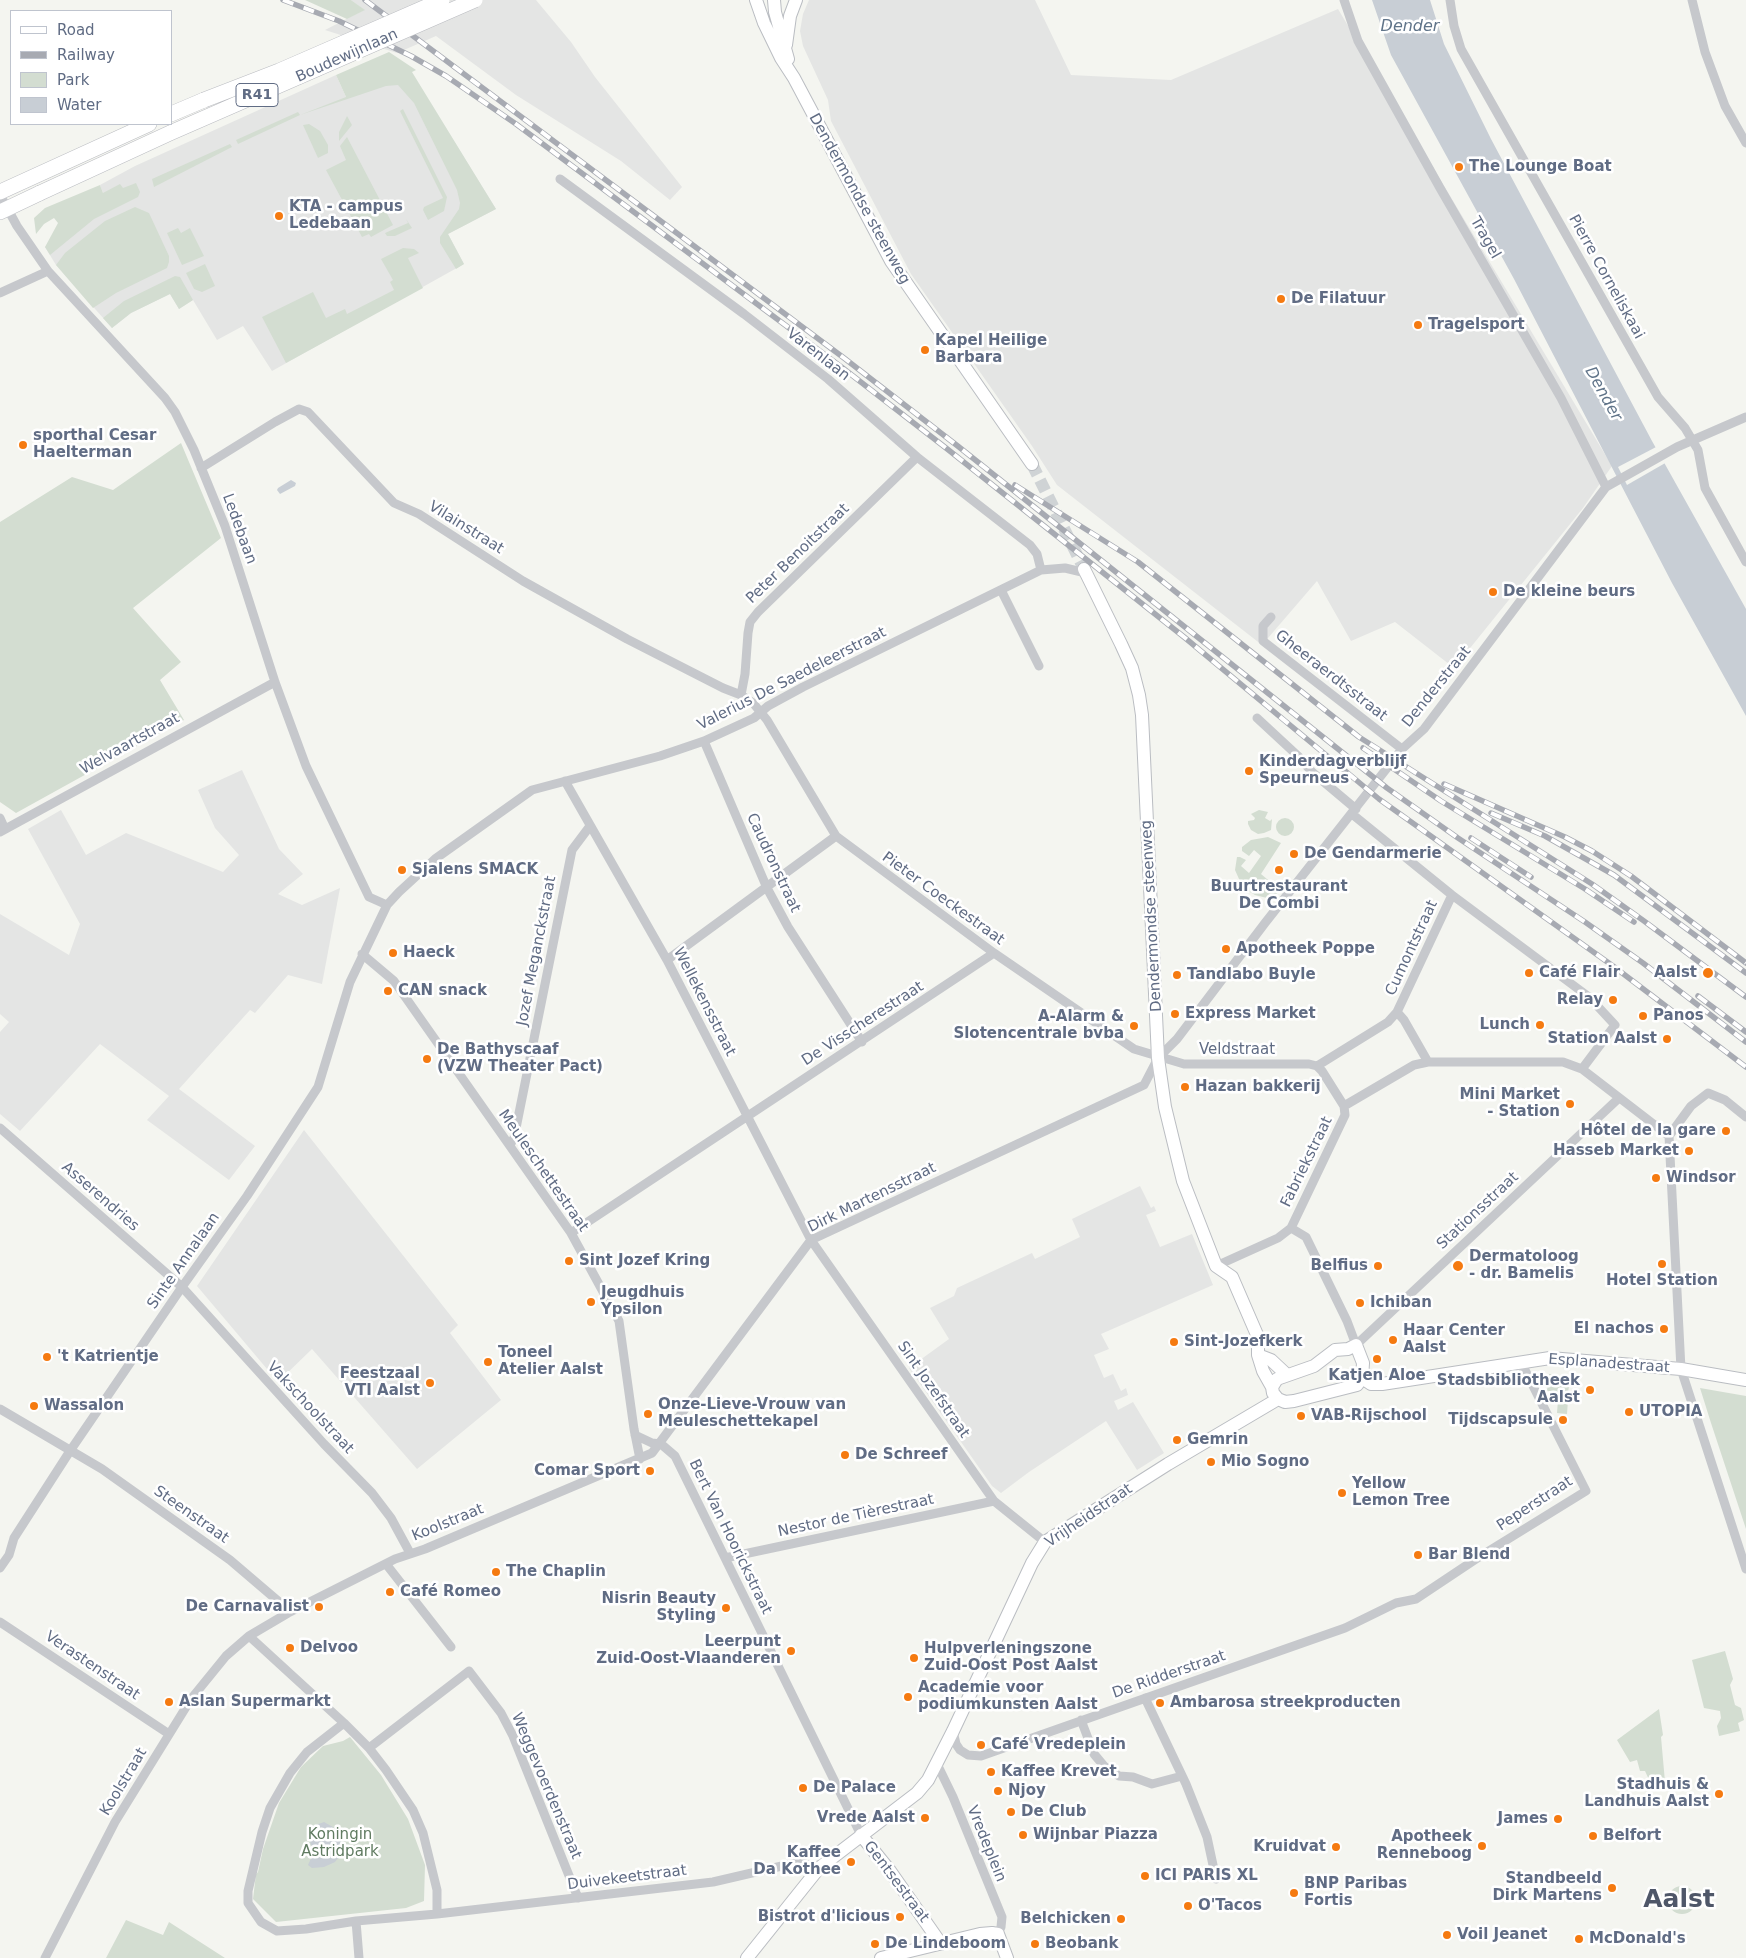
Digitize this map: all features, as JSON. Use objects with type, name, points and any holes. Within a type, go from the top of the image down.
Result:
[{"type":"main road","name":"Boudewijnlaan","points":[[172,114],[280,71],[442,0]]},
{"type":"main road","name":"Boudewijnlaan","points":[[2,202],[40,193],[188,125],[475,0]]},
{"type":"main road","points":[[2,202],[33,175],[147,125]]},
{"type":"street","name":"Dendermondse steenweg","points":[[756,0],[779,55],[794,78],[891,262],[1032,464]]},
{"type":"street","name":"Dendermondse steenweg","points":[[774,0],[785,50],[794,78]]},
{"type":"street","points":[[785,50],[790,16],[796,0]]},
{"type":"street","name":"Tragel","points":[[1344,0],[1358,42],[1561,398],[1606,487]]},
{"type":"street","name":"Pierre Corneliskaai","points":[[1450,0],[1454,26],[1461,49],[1658,397],[1692,439],[1698,450],[1705,488],[1746,562]]},
{"type":"street","points":[[1692,0],[1712,72],[1725,106],[1746,143]]},
{"type":"street","name":"Varenlaan","points":[[560,179],[744,314],[828,379],[917,457],[1030,545],[1036,554],[1041,570]]},
{"type":"street","name":"Ledebaan","points":[[2,202],[48,271],[165,398],[175,412],[226,526],[275,682],[306,766],[369,897],[387,905]]},
{"type":"street","points":[[0,293],[48,271]]},
{"type":"street","name":"Vilainstraat","points":[[201,468],[299,409],[308,412],[394,503],[419,514],[523,580],[611,630],[723,688],[741,695]]},
{"type":"street","name":"Denderstraat","points":[[1158,1058],[1177,1039],[1265,923],[1402,749],[1430,722],[1606,487],[1692,439],[1746,417]]},
{"type":"street","name":"Peter Benoitstraat","points":[[741,695],[750,622],[917,457]]},
{"type":"street","name":"Valerius De Saedeleerstraat","points":[[362,954],[387,905],[399,892],[435,859],[532,790],[651,759],[704,741],[754,718],[803,687],[1041,570],[1065,568],[1085,571]]},
{"type":"street","name":"Dendermondse steenweg","points":[[1085,571],[1132,668],[1139,695],[1142,715],[1158,1058],[1164,1107],[1183,1182],[1216,1266]]},
{"type":"street","points":[[1001,590],[1039,666]]},
{"type":"street","name":"Gheeraerdtsstraat","points":[[1271,617],[1264,626],[1263,641],[1402,749]]},
{"type":"street","name":"Welvaartstraat","points":[[3,830],[275,682]]},
{"type":"street","points":[[741,695],[753,703],[761,712]]},
{"type":"street","name":"Pieter Coeckestraat","points":[[761,712],[836,836],[994,953],[1134,1050],[1158,1058]]},
{"type":"street","points":[[1256,718],[1354,811],[1452,895],[1589,997],[1615,1025],[1582,1069]]},
{"type":"street","name":"Caudronstraat","points":[[704,741],[767,888],[788,927],[862,1042]]},
{"type":"street","name":"Wellekensstraat","points":[[565,781],[667,960],[811,1240]]},
{"type":"street","points":[[0,818],[3,830]]},
{"type":"street","name":"Jozef Meganckstraat","points":[[510,1145],[514,1138],[572,850],[590,826]]},
{"type":"street","points":[[667,960],[836,836]]},
{"type":"street","name":"Cumontstraat","points":[[1397,1012],[1452,895]]},
{"type":"street","name":"De Visscherestraat","points":[[571,1233],[994,953]]},
{"type":"street","name":"Meuleschettestraat","points":[[362,954],[394,980],[571,1233],[619,1321],[640,1459]]},
{"type":"street","name":"Sinte Annalaan","points":[[0,1568],[9,1555],[14,1538],[70,1451],[182,1287],[247,1196],[318,1086],[350,982],[362,954]]},
{"type":"street","points":[[1428,1062],[1404,1020],[1397,1012],[1388,1022],[1317,1066],[1344,1106],[1414,1065],[1428,1062],[1563,1062],[1582,1069],[1669,1136]]},
{"type":"street","name":"Veldstraat","points":[[1158,1058],[1184,1064],[1309,1064],[1317,1066]]},
{"type":"street","name":"Dirk Martensstraat","points":[[661,1444],[811,1240],[1144,1085],[1158,1058]]},
{"type":"street","points":[[1746,1117],[1725,1100],[1708,1093],[1691,1106],[1669,1136],[1681,1369],[1746,1569]]},
{"type":"street","name":"Stationsstraat","points":[[1356,1345],[1620,1098]]},
{"type":"street","name":"Fabriekstraat","points":[[1291,1228],[1345,1115],[1344,1106]]},
{"type":"street","name":"Asserendries","points":[[0,1128],[182,1287]]},
{"type":"street","points":[[1291,1228],[1306,1237],[1347,1320],[1363,1363],[1362,1378],[1357,1385],[1294,1401],[1285,1402],[1278,1399],[1273,1393],[1272,1387],[1263,1371],[1258,1355],[1258,1337],[1232,1277],[1216,1266],[1278,1238],[1291,1228]]},
{"type":"street","name":"Sint Jozefstraat","points":[[811,1240],[994,1500],[1045,1542]]},
{"type":"street","name":"Vakschoolstraat","points":[[182,1287],[311,1430],[372,1493],[391,1518],[410,1553]]},
{"type":"street","points":[[1272,1387],[1277,1379],[1314,1366],[1335,1350],[1348,1350],[1356,1345]]},
{"type":"street","points":[[1258,1355],[1271,1360],[1287,1376]]},
{"type":"street","name":"Esplanadestraat","points":[[1362,1378],[1372,1384],[1382,1384],[1550,1358],[1681,1369],[1746,1380]]},
{"type":"street","name":"Peperstraat","points":[[1405,1601],[1416,1599],[1479,1557],[1586,1491],[1524,1370],[1517,1362]]},
{"type":"street","name":"Vrijheidstraat","points":[[861,1835],[917,1793],[928,1780],[1032,1563],[1045,1542],[1168,1464],[1278,1399]]},
{"type":"street","name":"Steenstraat","points":[[0,1409],[102,1469],[230,1560],[278,1601],[288,1613]]},
{"type":"street","points":[[635,1435],[652,1443],[661,1444]]},
{"type":"street","name":"Koolstraat","points":[[45,1958],[115,1822],[191,1699],[226,1656],[249,1636],[288,1613],[386,1564],[640,1459],[652,1453],[661,1444]]},
{"type":"street","name":"Bert Van Hoorickstraat","points":[[661,1444],[674,1456],[861,1835]]},
{"type":"street","name":"Nestor de Tièrestraat","points":[[724,1558],[994,1500]]},
{"type":"street","points":[[386,1564],[451,1647]]},
{"type":"street","name":"De Ridderstraat","points":[[953,1731],[956,1744],[960,1750],[968,1755],[978,1756],[1345,1628],[1396,1603],[1405,1601]]},
{"type":"street","name":"Verastenstraat","points":[[0,1622],[169,1734]]},
{"type":"street","points":[[249,1636],[344,1724],[368,1748],[386,1770],[413,1810],[423,1833],[437,1890],[437,1914]]},
{"type":"street","name":"Weggevoerdenstraat","points":[[368,1748],[469,1670],[501,1713],[513,1736],[578,1898]]},
{"type":"street","points":[[1145,1698],[1182,1776],[1207,1836],[1216,1879]]},
{"type":"street","points":[[1081,1720],[1094,1754],[1104,1766],[1119,1776],[1133,1777],[1152,1784],[1182,1776]]},
{"type":"street","name":"Duivekeetstraat","points":[[344,1724],[307,1752],[281,1786],[270,1808],[262,1832],[248,1890],[248,1903],[261,1922],[278,1931],[713,1882],[799,1862],[819,1868]]},
{"type":"street","name":"Vredeplein","points":[[937,1764],[953,1797],[1002,1918],[998,1934]]},
{"type":"street","name":"Gentsestraat","points":[[747,1958],[819,1868],[861,1835],[890,1871],[941,1944]]},
{"type":"street","points":[[356,1921],[359,1958]]},
{"type":"street","points":[[881,1958],[980,1934],[998,1934],[1007,1958]]},
{"type":"shaded area","points":[[351,0],[536,0],[571,42],[595,77],[682,187],[670,200],[621,161],[516,95],[436,36],[397,53],[325,30],[364,10]]},
{"type":"shaded area","points":[[809,0],[1035,0],[1071,75],[1171,80],[1338,9],[1612,466],[1583,508],[1454,668],[1395,622],[1351,641],[1317,581],[1262,645],[1057,485],[1032,446],[911,274],[831,121],[828,100],[803,46],[800,31],[803,14]]},
{"type":"shaded area","name":"KTA - campus Ledebaan","points":[[411,72],[496,209],[448,234],[464,264],[272,371],[243,326],[217,340],[193,300],[179,309],[170,294],[131,313],[112,328],[56,265],[45,247],[103,193],[100,185],[135,166],[336,75],[346,97]]},
{"type":"shaded area","points":[[242,770],[279,849],[303,874],[278,894],[302,905],[340,888],[322,984],[288,975],[255,1013],[250,1010],[179,1089],[255,1146],[229,1180],[147,1120],[169,1096],[100,1044],[20,1131],[0,1114],[0,1032],[9,1022],[0,1014],[0,914],[69,955],[80,924],[28,829],[61,810],[86,855],[126,833],[223,872],[239,855],[215,828],[198,790]]},
{"type":"shaded area","points":[[304,1130],[458,1325],[450,1333],[501,1400],[417,1469],[312,1349],[278,1382],[197,1286]]},
{"type":"shaded area","points":[[1140,1186],[1151,1208],[1154,1206],[1156,1211],[1146,1215],[1160,1247],[1192,1234],[1213,1285],[1101,1334],[1109,1349],[1094,1355],[1104,1378],[1113,1374],[1121,1391],[1126,1388],[1128,1395],[1114,1401],[1118,1410],[1133,1402],[1164,1453],[1137,1470],[1106,1421],[1001,1493],[992,1486],[909,1368],[949,1339],[930,1308],[954,1296],[957,1288],[1032,1253],[1035,1259],[1080,1237],[1072,1219]]},
{"type":"green space","points":[[305,0],[351,0],[365,10],[347,19]]},
{"type":"green space","points":[[389,52],[416,70],[412,72],[496,209],[448,234],[464,264],[456,269],[440,243],[440,237],[459,209],[460,203],[457,190],[414,103],[398,85],[386,86],[300,115],[346,97],[336,75]]},
{"type":"green space","points":[[403,109],[447,197],[444,211],[428,220],[423,210],[424,207],[443,198],[400,111]]},
{"type":"green space","points":[[298,112],[300,115],[238,144],[236,140]]},
{"type":"green space","points":[[347,116],[352,125],[339,141],[339,132]]},
{"type":"green space","points":[[309,124],[320,131],[328,145],[328,153],[318,158],[303,125]]},
{"type":"green space","points":[[347,137],[393,225],[371,237],[369,234],[362,237],[326,170],[346,160],[340,146]]},
{"type":"green space","points":[[230,144],[232,147],[154,187],[152,179]]},
{"type":"green space","points":[[136,183],[140,192],[138,197],[94,219],[50,255],[45,247],[58,223],[54,218],[44,224],[36,234],[34,218],[45,208],[100,185],[103,193],[120,184],[123,188]]},
{"type":"green space","points":[[135,207],[149,213],[169,256],[167,268],[116,293],[93,308],[56,265],[65,253],[105,221]]},
{"type":"green space","points":[[406,219],[412,228],[395,236],[387,236],[385,233],[408,223]]},
{"type":"green space","points":[[178,228],[181,233],[190,228],[204,256],[182,265],[167,233]]},
{"type":"green space","points":[[403,248],[414,249],[419,253],[408,258],[423,288],[286,363],[262,317],[313,292],[326,318],[345,309],[347,314],[394,290],[390,282],[393,280],[381,259]]},
{"type":"green space","points":[[205,264],[215,286],[202,292],[194,289],[186,273]]},
{"type":"green space","points":[[175,276],[180,277],[193,300],[179,309],[170,294],[131,313],[112,328],[103,318],[124,301]]},
{"type":"green space","points":[[181,443],[221,538],[133,608],[181,662],[160,680],[184,720],[16,813],[0,802],[0,522],[72,477],[113,490]]},
{"type":"green space","points":[[1259,810],[1268,812],[1265,818],[1270,821],[1272,819],[1271,830],[1258,834],[1251,830],[1248,821],[1254,820],[1255,818],[1251,814]]},
{"type":"green space","points":[[1285,818],[1291,821],[1294,827],[1291,833],[1285,836],[1279,833],[1276,827],[1279,821]]},
{"type":"green space","points":[[1268,837],[1281,843],[1261,874],[1280,890],[1271,899],[1255,895],[1243,888],[1235,870],[1237,857],[1240,857],[1246,860],[1241,866],[1249,873],[1261,856],[1254,850],[1249,856],[1242,851],[1242,847],[1251,840]]},
{"type":"green space","points":[[1549,1374],[1570,1376],[1568,1394],[1547,1391]]},
{"type":"green space","points":[[1700,1388],[1746,1396],[1746,1529],[1711,1423]]},
{"type":"green space","points":[[1558,1400],[1568,1400],[1567,1414],[1557,1413]]},
{"type":"green space","points":[[1725,1651],[1733,1679],[1730,1685],[1735,1705],[1741,1708],[1744,1720],[1738,1723],[1740,1731],[1719,1736],[1717,1726],[1721,1718],[1720,1711],[1704,1708],[1692,1660]]},
{"type":"green space","points":[[1659,1709],[1663,1735],[1661,1737],[1665,1782],[1651,1784],[1645,1771],[1640,1771],[1637,1760],[1630,1762],[1617,1740]]},
{"type":"green space","name":"Koningin Astridpark","points":[[350,1737],[381,1775],[408,1819],[425,1865],[424,1901],[406,1908],[276,1922],[253,1899],[256,1874],[279,1803],[301,1767],[323,1746],[343,1741]]},
{"type":"green space","points":[[1682,1886],[1692,1890],[1696,1900],[1692,1910],[1682,1914],[1672,1910],[1668,1900],[1672,1890]]},
{"type":"green space","points":[[126,1920],[163,1935],[169,1922],[225,1958],[106,1958]]},
{"type":"water","name":"Dender","points":[[1372,0],[1430,0],[1444,44],[1491,139],[1652,441],[1746,609],[1746,716],[1672,583],[1514,279],[1391,55]]},
{"type":"water","points":[[291,480],[296,483],[295,486],[280,494],[277,490],[278,488]]},
{"type":"water","points":[[324,1822],[333,1827],[341,1838],[342,1853],[335,1862],[324,1867],[312,1868],[308,1865],[314,1852],[307,1834],[313,1826]]},
{"type":"pier","points":[[1658,446],[1667,462],[1627,485],[1618,467]]},
{"type":"tunnel","points":[[1032,464],[1084,569]]},
{"type":"railway","points":[[283,0],[339,21],[411,56],[446,76],[516,124],[844,369],[946,448],[1184,637],[1379,799],[1613,966],[1746,1067]]},
{"type":"railway","points":[[365,0],[844,358],[959,447],[1387,788],[1643,963],[1746,1042]]},
{"type":"railway","points":[[1015,485],[1138,562],[1359,737],[1592,884],[1746,997]]},
{"type":"railway","points":[[1363,748],[1441,801],[1585,889],[1634,922]]},
{"type":"railway","points":[[1444,784],[1565,837],[1592,851],[1631,876],[1746,963]]},
{"type":"railway","points":[[1491,813],[1545,836],[1614,875],[1746,973]]},
{"type":"railway","points":[[1471,838],[1531,877]]},
{"type":"railway","points":[[1698,996],[1746,1032]]},
{"type":"place","name":"The Lounge Boat","points":[[1459,167]]},
{"type":"place","name":"KTA - campus Ledebaan","points":[[279,216]]},
{"type":"place","name":"De Filatuur","points":[[1281,299]]},
{"type":"place","name":"Tragelsport","points":[[1418,325]]},
{"type":"place","name":"Kapel Heilige Barbara","points":[[925,350]]},
{"type":"place","name":"sporthal Cesar Haelterman","points":[[23,445]]},
{"type":"place","name":"De kleine beurs","points":[[1493,592]]},
{"type":"place","name":"Kinderdagverblijf Speurneus","points":[[1249,771]]},
{"type":"place","name":"De Gendarmerie","points":[[1294,854]]},
{"type":"place","name":"Sjalens SMACK","points":[[402,870]]},
{"type":"place","name":"Buurtrestaurant De Combi","points":[[1279,870]]},
{"type":"place","name":"Apotheek Poppe","points":[[1226,949]]},
{"type":"place","name":"Haeck","points":[[393,953]]},
{"type":"place","name":"Café Flair","points":[[1529,973]]},
{"type":"place","name":"Aalst","points":[[1708,973]]},
{"type":"place","name":"Tandlabo Buyle","points":[[1177,975]]},
{"type":"place","name":"CAN snack","points":[[388,991]]},
{"type":"place","name":"Relay","points":[[1613,1000]]},
{"type":"place","name":"Express Market","points":[[1175,1014]]},
{"type":"place","name":"Panos","points":[[1643,1016]]},
{"type":"place","name":"Lunch","points":[[1540,1025]]},
{"type":"place","name":"A-Alarm & Slotencentrale bvba","points":[[1134,1026]]},
{"type":"place","name":"Station Aalst","points":[[1667,1039]]},
{"type":"place","name":"De Bathyscaaf (VZW Theater Pact)","points":[[427,1059]]},
{"type":"place","name":"Hazan bakkerij","points":[[1185,1087]]},
{"type":"place","name":"Mini Market - Station","points":[[1570,1104]]},
{"type":"place","name":"Hôtel de la gare","points":[[1726,1131]]},
{"type":"place","name":"Hasseb Market","points":[[1689,1151]]},
{"type":"place","name":"Windsor","points":[[1656,1178]]},
{"type":"place","name":"Sint Jozef Kring","points":[[569,1261]]},
{"type":"place","name":"Hotel Station","points":[[1662,1264]]},
{"type":"place","name":"Belfius","points":[[1378,1266]]},
{"type":"place","name":"Dermatoloog - dr. Bamelis","points":[[1458,1266]]},
{"type":"place","name":"Jeugdhuis Ypsilon","points":[[591,1302]]},
{"type":"place","name":"Ichiban","points":[[1360,1303]]},
{"type":"place","name":"El nachos","points":[[1664,1329]]},
{"type":"place","name":"Haar Center Aalst","points":[[1393,1340]]},
{"type":"place","name":"Sint-Jozefkerk","points":[[1174,1342]]},
{"type":"place","name":"'t Katrientje","points":[[47,1357]]},
{"type":"place","name":"Katjen Aloe","points":[[1377,1359]]},
{"type":"place","name":"Toneel Atelier Aalst","points":[[488,1362]]},
{"type":"place","name":"Feestzaal VTI Aalst","points":[[430,1383]]},
{"type":"place","name":"Stadsbibliotheek Aalst","points":[[1590,1390]]},
{"type":"place","name":"Wassalon","points":[[34,1406]]},
{"type":"place","name":"UTOPIA","points":[[1629,1412]]},
{"type":"place","name":"Onze-Lieve-Vrouw van Meuleschettekapel","points":[[648,1414]]},
{"type":"place","name":"VAB-Rijschool","points":[[1301,1416]]},
{"type":"place","name":"Tijdscapsule","points":[[1563,1420]]},
{"type":"place","name":"Gemrin","points":[[1177,1440]]},
{"type":"place","name":"De Schreef","points":[[845,1455]]},
{"type":"place","name":"Mio Sogno","points":[[1211,1462]]},
{"type":"place","name":"Comar Sport","points":[[650,1471]]},
{"type":"place","name":"Yellow Lemon Tree","points":[[1342,1493]]},
{"type":"place","name":"Bar Blend","points":[[1418,1555]]},
{"type":"place","name":"The Chaplin","points":[[496,1572]]},
{"type":"place","name":"Café Romeo","points":[[390,1592]]},
{"type":"place","name":"De Carnavalist","points":[[319,1607]]},
{"type":"place","name":"Nisrin Beauty Styling","points":[[726,1608]]},
{"type":"place","name":"Delvoo","points":[[290,1648]]},
{"type":"place","name":"Leerpunt Zuid-Oost-Vlaanderen","points":[[791,1651]]},
{"type":"place","name":"Hulpverleningszone Zuid-Oost Post Aalst","points":[[914,1658]]},
{"type":"place","name":"Academie voor podiumkunsten Aalst","points":[[908,1697]]},
{"type":"place","name":"Aslan Supermarkt","points":[[169,1702]]},
{"type":"place","name":"Ambarosa streekproducten","points":[[1160,1703]]},
{"type":"place","name":"Café Vredeplein","points":[[981,1745]]},
{"type":"place","name":"Kaffee Krevet","points":[[991,1772]]},
{"type":"place","name":"De Palace","points":[[803,1788]]},
{"type":"place","name":"Njoy","points":[[998,1791]]},
{"type":"place","name":"Stadhuis & Landhuis Aalst","points":[[1719,1794]]},
{"type":"place","name":"De Club","points":[[1011,1812]]},
{"type":"place","name":"Vrede Aalst","points":[[925,1818]]},
{"type":"place","name":"James","points":[[1558,1819]]},
{"type":"place","name":"Wijnbar Piazza","points":[[1023,1835]]},
{"type":"place","name":"Belfort","points":[[1593,1836]]},
{"type":"place","name":"Apotheek Renneboog","points":[[1482,1846]]},
{"type":"place","name":"Kruidvat","points":[[1336,1847]]},
{"type":"place","name":"Kaffee Da Kothee","points":[[851,1862]]},
{"type":"place","name":"ICI PARIS XL","points":[[1145,1876]]},
{"type":"place","name":"Standbeeld Dirk Martens","points":[[1612,1888]]},
{"type":"place","name":"BNP Paribas Fortis","points":[[1294,1893]]},
{"type":"place","name":"O'Tacos","points":[[1188,1906]]},
{"type":"place","name":"Bistrot d'licious","points":[[900,1917]]},
{"type":"place","name":"Belchicken","points":[[1121,1919]]},
{"type":"place","name":"Voil Jeanet","points":[[1447,1935]]},
{"type":"place","name":"McDonald's","points":[[1579,1939]]},
{"type":"place","name":"De Lindeboom","points":[[875,1944]]},
{"type":"place","name":"Beobank","points":[[1035,1944]]},
{"type":"district","name":"Aalst","points":[[1679,1900]]}]
